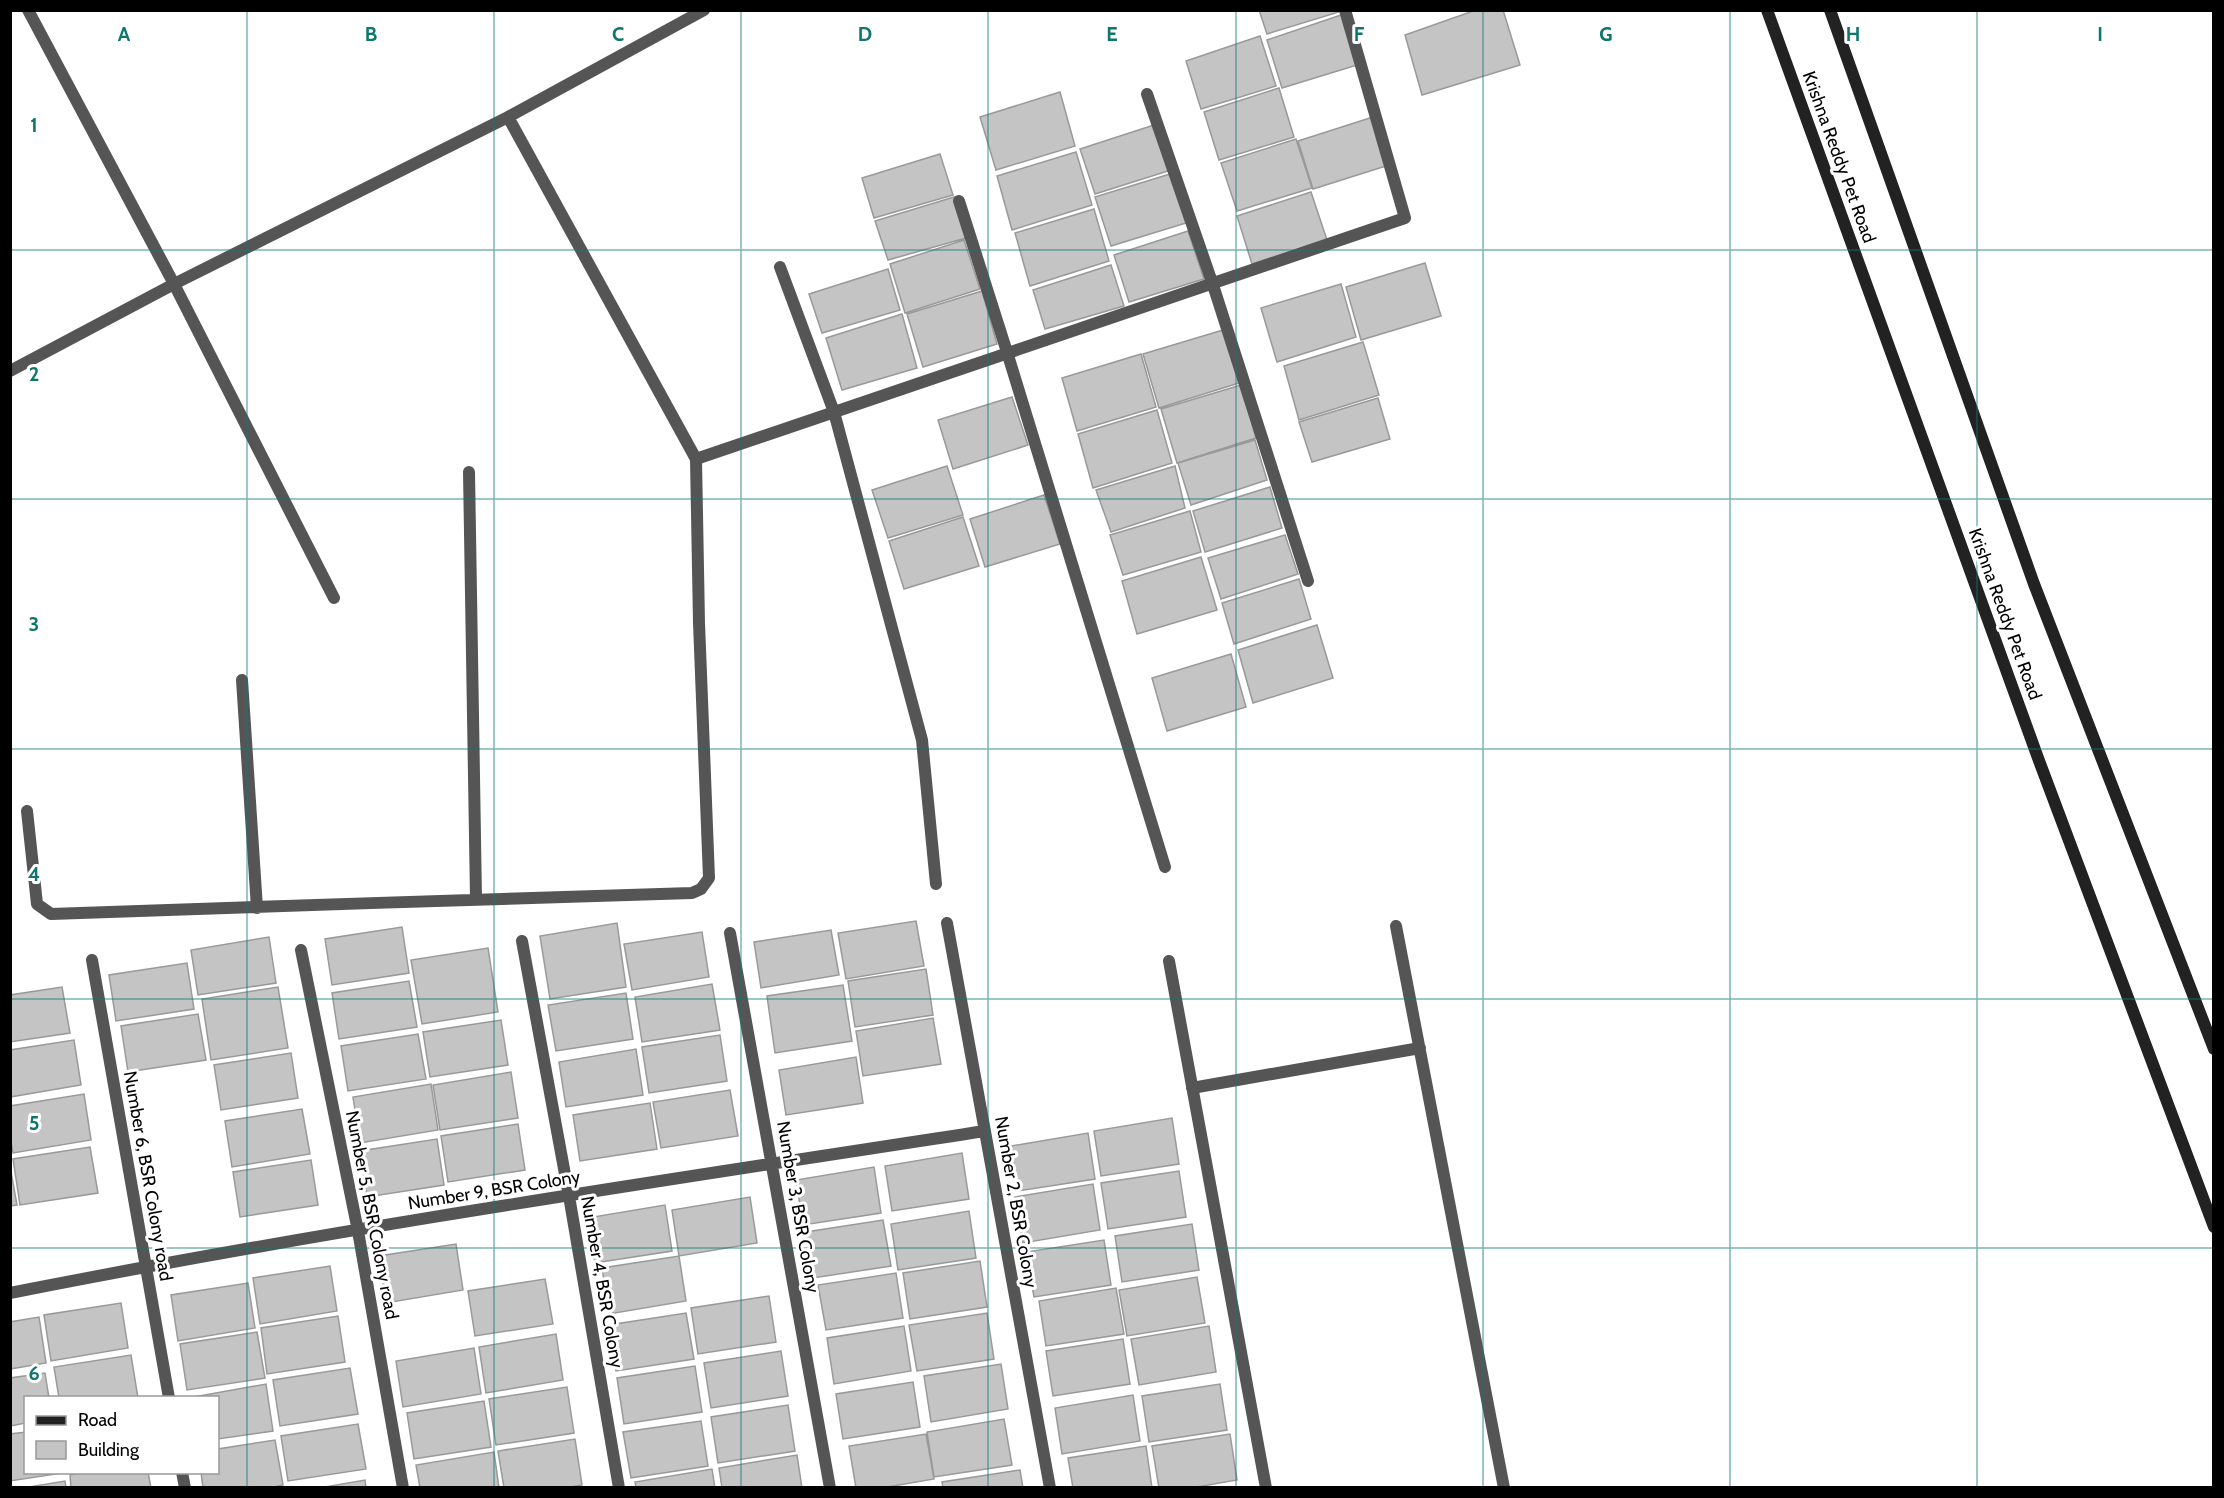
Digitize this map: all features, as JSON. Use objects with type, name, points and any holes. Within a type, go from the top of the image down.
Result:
[{"type":"main road","name":"Krishna Reddy Pet Road","points":[[1767,10],[2038,758],[2214,1227]]},
{"type":"main road","name":"Krishna Reddy Pet Road","points":[[1830,10],[2034,584],[2214,1048]]},
{"type":"street","points":[[28,10],[174,284],[334,598]]},
{"type":"street","points":[[10,371],[174,284],[508,117],[704,10]]},
{"type":"street","points":[[696,459],[1405,218],[1345,10]]},
{"type":"street","points":[[1147,94],[1308,581]]},
{"type":"street","points":[[27,810],[37,904],[51,914],[257,909],[476,898],[692,893],[700,889],[709,878],[699,623],[696,459],[508,117]]},
{"type":"street","points":[[959,201],[1165,867]]},
{"type":"street","points":[[780,267],[834,412],[922,740],[936,884]]},
{"type":"street","points":[[469,472],[476,898]]},
{"type":"street","points":[[242,680],[257,909]]},
{"type":"street","name":"Number 2, BSR Colony","points":[[947,923],[1050,1488]]},
{"type":"street","points":[[1396,926],[1504,1488]]},
{"type":"street","name":"Number 3, BSR Colony","points":[[730,933],[831,1488]]},
{"type":"street","name":"Number 4, BSR Colony","points":[[522,941],[619,1488]]},
{"type":"street","name":"Number 5, BSR Colony road","points":[[301,950],[358,1231],[403,1488]]},
{"type":"street","name":"Number 6, BSR Colony road","points":[[92,960],[169,1396]]},
{"type":"street","points":[[1169,961],[1266,1488]]},
{"type":"street","points":[[1192,1088],[1420,1048]]},
{"type":"street","name":"Number 9, BSR Colony","points":[[10,1293],[146,1266],[569,1196],[985,1131]]},
{"type":"building","points":[[1259,10],[1342,10],[1342,11],[1267,34]]},
{"type":"building","points":[[1476,10],[1503,10],[1520,65],[1422,95],[1405,35]]},
{"type":"building","points":[[1341,15],[1357,65],[1282,88],[1267,40]]},
{"type":"building","points":[[1260,36],[1276,86],[1201,109],[1186,61]]},
{"type":"building","points":[[1279,88],[1294,137],[1219,160],[1204,112]]},
{"type":"building","points":[[1060,92],[1075,146],[996,170],[980,117]]},
{"type":"building","points":[[1373,117],[1386,166],[1313,189],[1298,141]]},
{"type":"building","points":[[1154,125],[1168,171],[1095,194],[1080,149]]},
{"type":"building","points":[[1296,139],[1312,188],[1237,211],[1221,163]]},
{"type":"building","points":[[1076,152],[1092,205],[1012,230],[997,176]]},
{"type":"building","points":[[940,154],[953,195],[874,218],[862,178]]},
{"type":"building","points":[[1170,174],[1186,223],[1111,246],[1095,197]]},
{"type":"building","points":[[1311,192],[1327,240],[1252,264],[1237,216]]},
{"type":"building","points":[[954,197],[966,238],[888,260],[875,221]]},
{"type":"building","points":[[1094,209],[1109,261],[1030,286],[1015,233]]},
{"type":"building","points":[[1188,231],[1204,279],[1129,302],[1114,255]]},
{"type":"building","points":[[964,240],[980,289],[905,313],[890,264]]},
{"type":"building","points":[[1425,263],[1441,316],[1361,340],[1346,287]]},
{"type":"building","points":[[1111,265],[1124,306],[1045,329],[1033,290]]},
{"type":"building","points":[[888,269],[900,310],[822,333],[809,294]]},
{"type":"building","points":[[1341,284],[1356,337],[1277,362],[1261,308]]},
{"type":"building","points":[[982,291],[997,344],[923,367],[907,314]]},
{"type":"building","points":[[902,314],[917,368],[842,390],[826,338]]},
{"type":"building","points":[[1223,330],[1239,383],[1159,408],[1143,354]]},
{"type":"building","points":[[1363,342],[1379,395],[1299,420],[1284,366]]},
{"type":"building","points":[[1141,354],[1156,407],[1077,431],[1062,378]]},
{"type":"building","points":[[1241,385],[1256,438],[1177,463],[1161,409]]},
{"type":"building","points":[[1012,397],[1028,445],[953,469],[938,420]]},
{"type":"building","points":[[1378,398],[1390,439],[1312,462],[1299,422]]},
{"type":"building","points":[[1157,410],[1172,463],[1093,488],[1078,434]]},
{"type":"building","points":[[1255,440],[1267,480],[1191,505],[1178,463]]},
{"type":"building","points":[[947,466],[963,515],[888,538],[872,490]]},
{"type":"building","points":[[1175,466],[1185,508],[1111,532],[1096,490]]},
{"type":"building","points":[[1270,487],[1282,528],[1205,552],[1193,511]]},
{"type":"building","points":[[1044,495],[1060,544],[985,567],[970,519]]},
{"type":"building","points":[[1190,511],[1201,552],[1123,575],[1110,535]]},
{"type":"building","points":[[963,517],[979,566],[904,589],[889,541]]},
{"type":"building","points":[[1285,535],[1298,574],[1221,599],[1208,558]]},
{"type":"building","points":[[1201,557],[1217,610],[1137,634],[1122,581]]},
{"type":"building","points":[[1299,579],[1311,619],[1234,644],[1222,603]]},
{"type":"building","points":[[1317,625],[1333,678],[1253,703],[1238,650]]},
{"type":"building","points":[[1231,654],[1246,707],[1167,731],[1152,678]]},
{"type":"building","points":[[916,921],[924,966],[846,979],[838,933]]},
{"type":"building","points":[[617,923],[626,987],[550,999],[540,936]]},
{"type":"building","points":[[402,927],[409,973],[332,985],[325,939]]},
{"type":"building","points":[[831,930],[839,975],[761,988],[754,942]]},
{"type":"building","points":[[702,932],[709,977],[632,990],[624,944]]},
{"type":"building","points":[[269,937],[276,983],[198,995],[191,950]]},
{"type":"building","points":[[488,948],[498,1012],[422,1024],[411,960]]},
{"type":"building","points":[[187,963],[194,1009],[116,1021],[109,975]]},
{"type":"building","points":[[926,969],[933,1015],[855,1027],[848,981]]},
{"type":"building","points":[[409,981],[417,1027],[339,1039],[332,993]]},
{"type":"building","points":[[712,984],[720,1030],[642,1042],[635,997]]},
{"type":"building","points":[[843,985],[852,1041],[775,1053],[767,996]]},
{"type":"building","points":[[62,987],[70,1033],[10,1042],[10,995]]},
{"type":"building","points":[[278,987],[288,1048],[211,1060],[202,999]]},
{"type":"building","points":[[626,993],[633,1039],[556,1051],[548,1005]]},
{"type":"building","points":[[198,1014],[206,1060],[128,1072],[121,1026]]},
{"type":"building","points":[[933,1018],[941,1064],[863,1076],[856,1031]]},
{"type":"building","points":[[501,1020],[508,1065],[430,1077],[423,1032]]},
{"type":"building","points":[[418,1034],[426,1079],[348,1091],[341,1046]]},
{"type":"building","points":[[720,1035],[727,1081],[649,1093],[642,1047]]},
{"type":"building","points":[[74,1040],[81,1085],[10,1097],[10,1050]]},
{"type":"building","points":[[636,1049],[643,1095],[566,1107],[559,1062]]},
{"type":"building","points":[[291,1053],[298,1098],[221,1110],[214,1065]]},
{"type":"building","points":[[856,1057],[863,1103],[786,1115],[779,1070]]},
{"type":"building","points":[[511,1072],[518,1118],[440,1130],[433,1085]]},
{"type":"building","points":[[431,1084],[438,1130],[360,1143],[353,1097]]},
{"type":"building","points":[[730,1090],[738,1136],[661,1148],[653,1102]]},
{"type":"building","points":[[84,1094],[91,1140],[13,1153],[10,1136],[10,1106]]},
{"type":"building","points":[[650,1103],[657,1149],[580,1161],[573,1115]]},
{"type":"building","points":[[302,1109],[310,1154],[232,1167],[225,1121]]},
{"type":"building","points":[[1172,1118],[1179,1164],[1101,1176],[1094,1131]]},
{"type":"building","points":[[518,1124],[525,1170],[448,1182],[441,1136]]},
{"type":"building","points":[[1088,1133],[1095,1179],[1018,1191],[1011,1146]]},
{"type":"building","points":[[437,1139],[444,1185],[367,1197],[360,1151]]},
{"type":"building","points":[[90,1147],[98,1193],[20,1205],[13,1159]]},
{"type":"building","points":[[962,1153],[969,1199],[892,1211],[885,1166]]},
{"type":"building","points":[[311,1160],[318,1205],[240,1217],[233,1172]]},
{"type":"building","points":[[10,1166],[17,1205],[10,1206]]},
{"type":"building","points":[[874,1167],[881,1213],[803,1225],[796,1180]]},
{"type":"building","points":[[1179,1171],[1186,1217],[1108,1229],[1101,1183]]},
{"type":"building","points":[[1093,1184],[1100,1230],[1023,1243],[1015,1197]]},
{"type":"building","points":[[750,1197],[757,1243],[679,1256],[672,1210]]},
{"type":"building","points":[[665,1205],[672,1251],[595,1263],[587,1218]]},
{"type":"building","points":[[969,1211],[976,1258],[898,1270],[891,1224]]},
{"type":"building","points":[[883,1220],[891,1266],[813,1278],[806,1232]]},
{"type":"building","points":[[1192,1224],[1199,1270],[1122,1282],[1115,1236]]},
{"type":"building","points":[[1104,1240],[1111,1285],[1034,1297],[1026,1252]]},
{"type":"building","points":[[456,1244],[463,1290],[386,1303],[379,1256]]},
{"type":"building","points":[[679,1256],[686,1301],[609,1314],[602,1268]]},
{"type":"building","points":[[980,1261],[987,1307],[910,1319],[903,1273]]},
{"type":"building","points":[[330,1266],[337,1311],[260,1324],[253,1278]]},
{"type":"building","points":[[896,1273],[903,1318],[826,1330],[818,1285]]},
{"type":"building","points":[[1197,1277],[1205,1323],[1127,1336],[1119,1290]]},
{"type":"building","points":[[545,1279],[553,1324],[475,1336],[468,1291]]},
{"type":"building","points":[[248,1283],[255,1328],[178,1341],[171,1295]]},
{"type":"building","points":[[1116,1288],[1124,1334],[1046,1346],[1039,1301]]},
{"type":"building","points":[[769,1296],[776,1342],[698,1354],[691,1308]]},
{"type":"building","points":[[121,1303],[128,1348],[51,1361],[44,1315]]},
{"type":"building","points":[[686,1313],[694,1359],[616,1371],[609,1325]]},
{"type":"building","points":[[987,1313],[994,1359],[917,1371],[909,1325]]},
{"type":"building","points":[[338,1316],[345,1362],[267,1374],[261,1328]]},
{"type":"building","points":[[39,1317],[46,1363],[10,1369],[10,1322]]},
{"type":"building","points":[[904,1326],[911,1371],[834,1384],[827,1338]]},
{"type":"building","points":[[1209,1326],[1216,1372],[1139,1385],[1131,1339]]},
{"type":"building","points":[[257,1332],[265,1378],[187,1390],[180,1344]]},
{"type":"building","points":[[556,1334],[563,1380],[486,1393],[479,1347]]},
{"type":"building","points":[[1123,1339],[1130,1384],[1053,1396],[1046,1351]]},
{"type":"building","points":[[474,1348],[481,1394],[403,1407],[396,1361]]},
{"type":"building","points":[[781,1351],[788,1396],[711,1408],[704,1363]]},
{"type":"building","points":[[131,1355],[138,1396],[59,1396],[54,1367]]},
{"type":"building","points":[[1001,1364],[1008,1409],[931,1422],[924,1376]]},
{"type":"building","points":[[695,1366],[702,1412],[624,1424],[617,1378]]},
{"type":"building","points":[[350,1368],[358,1414],[280,1426],[273,1380]]},
{"type":"building","points":[[45,1373],[49,1396],[24,1396],[24,1423],[10,1426],[10,1378]]},
{"type":"building","points":[[913,1382],[920,1427],[843,1439],[836,1394]]},
{"type":"building","points":[[266,1384],[273,1431],[219,1439],[219,1396],[199,1396]]},
{"type":"building","points":[[1220,1384],[1227,1430],[1149,1442],[1142,1396]]},
{"type":"building","points":[[567,1387],[574,1433],[496,1445],[489,1399]]},
{"type":"building","points":[[1133,1395],[1140,1441],[1062,1454],[1055,1408]]},
{"type":"building","points":[[484,1401],[491,1447],[414,1459],[407,1413]]},
{"type":"building","points":[[788,1405],[795,1451],[718,1463],[711,1417]]},
{"type":"building","points":[[1004,1419],[1012,1465],[934,1477],[927,1432]]},
{"type":"building","points":[[701,1421],[708,1466],[631,1478],[623,1432]]},
{"type":"building","points":[[358,1424],[366,1469],[288,1481],[281,1436]]},
{"type":"building","points":[[24,1432],[24,1474],[56,1474],[10,1481],[10,1434]]},
{"type":"building","points":[[926,1434],[934,1479],[882,1488],[856,1488],[849,1446]]},
{"type":"building","points":[[1230,1434],[1237,1480],[1191,1488],[1159,1488],[1152,1446]]},
{"type":"building","points":[[575,1439],[582,1485],[565,1488],[504,1488],[498,1451]]},
{"type":"building","points":[[275,1440],[283,1485],[269,1488],[203,1488],[201,1474],[219,1474],[219,1449]]},
{"type":"building","points":[[1146,1446],[1152,1488],[1073,1488],[1068,1458]]},
{"type":"building","points":[[494,1452],[499,1488],[420,1488],[416,1465]]},
{"type":"building","points":[[797,1455],[802,1488],[722,1488],[719,1468]]},
{"type":"building","points":[[712,1469],[715,1488],[636,1488],[635,1482]]},
{"type":"building","points":[[1020,1470],[1023,1488],[943,1488],[942,1482]]},
{"type":"building","points":[[148,1474],[151,1488],[71,1488],[70,1475]]},
{"type":"building","points":[[365,1480],[366,1488],[319,1488]]},
{"type":"building","points":[[65,1481],[66,1488],[23,1488]]}]
